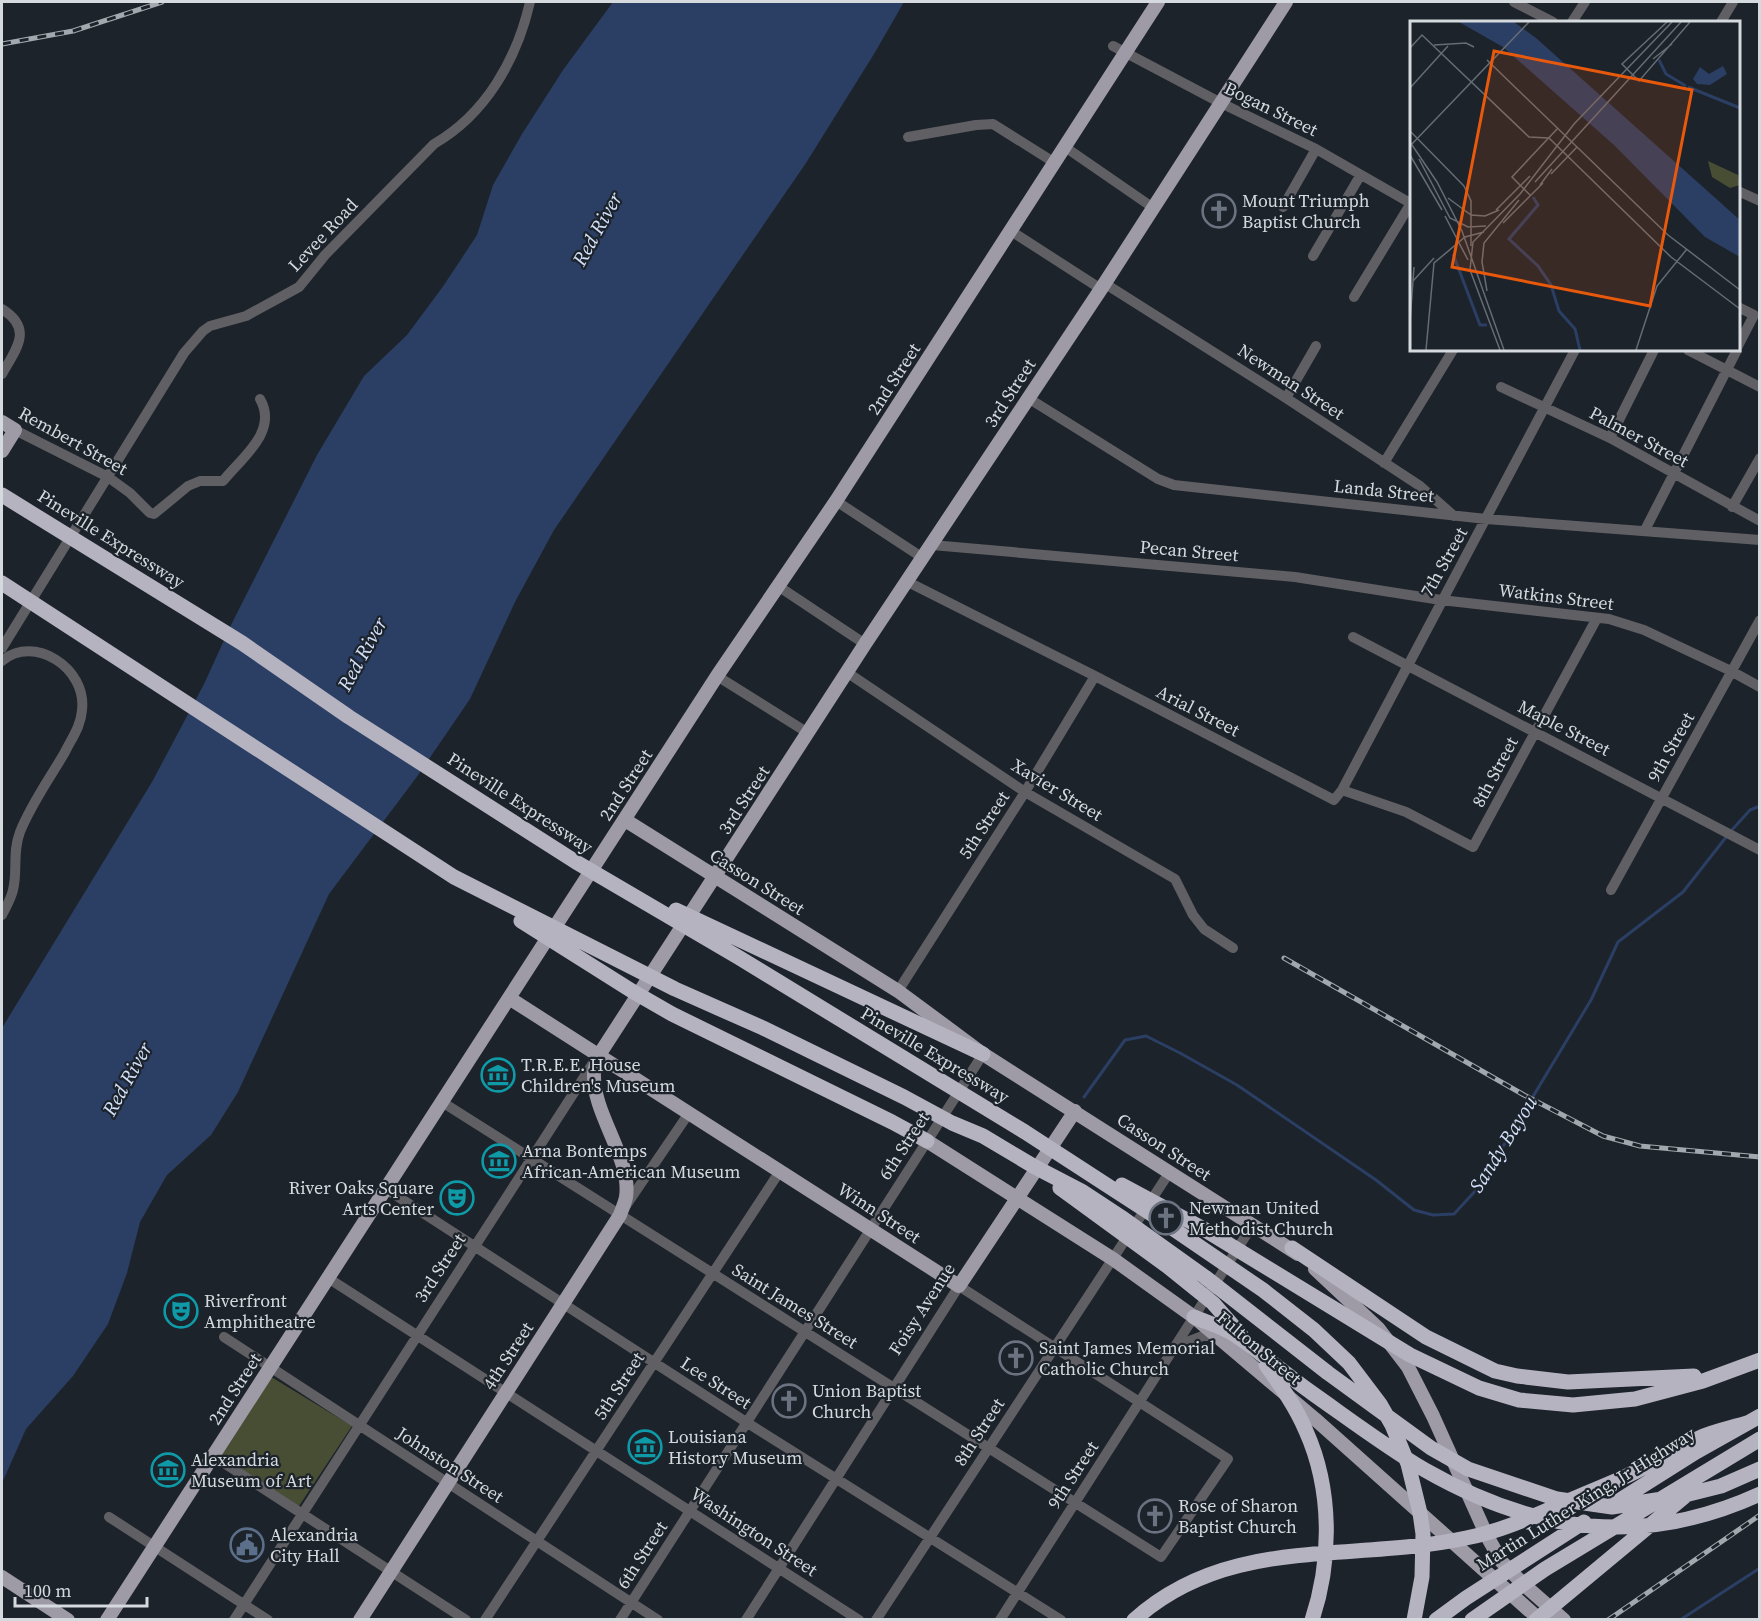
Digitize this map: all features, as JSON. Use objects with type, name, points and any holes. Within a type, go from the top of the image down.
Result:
[{"type":"highway","name":"Pineville Expressway","points":[[2,495],[243,643],[349,717],[576,862],[738,957],[1025,1132]]},
{"type":"highway","points":[[2,583],[622,986],[726,1041],[927,1141]]},
{"type":"highway","points":[[576,862],[743,943],[983,1054]]},
{"type":"highway","points":[[454,877],[675,989],[763,1028],[952,1123],[983,1136],[1083,1192],[1205,1277],[1328,1373],[1431,1448],[1468,1469],[1557,1499],[1612,1507],[1691,1494],[1720,1486],[1760,1469]]},
{"type":"highway","points":[[1025,1132],[1202,1228],[1410,1355],[1479,1388],[1519,1400],[1573,1405],[1635,1399],[1673,1390],[1760,1360]]},
{"type":"highway","points":[[1025,1132],[1263,1290],[1314,1330],[1361,1377],[1392,1425],[1408,1464],[1420,1513],[1424,1556],[1414,1620]]},
{"type":"highway","points":[[1035,1167],[1055,1185],[1167,1266],[1213,1303],[1267,1366],[1296,1411],[1308,1434],[1316,1462],[1326,1521],[1325,1572],[1312,1620]]},
{"type":"highway","points":[[1292,1248],[1426,1337],[1495,1371],[1526,1378],[1568,1382],[1677,1378],[1733,1371]]},
{"type":"highway","points":[[1194,1317],[1234,1335],[1309,1392],[1425,1470],[1503,1507],[1538,1518],[1584,1526],[1645,1526],[1699,1517],[1760,1494]]},
{"type":"highway","points":[[1134,1620],[1163,1595],[1198,1577],[1236,1565],[1285,1556],[1400,1548],[1467,1538],[1518,1522],[1632,1474],[1701,1437],[1753,1419]]},
{"type":"highway","name":"Martin Luther King, Jr Highway","points":[[1436,1620],[1533,1554],[1753,1419]]},
{"type":"highway","points":[[1538,1620],[1693,1490],[1760,1441]]},
{"type":"highway","name":"Martin Luther King, Jr Highway","points":[[1475,1617],[1545,1569],[1760,1441]]},
{"type":"main road","name":"2nd Street","points":[[107,1620],[717,676],[836,501],[1055,163],[1119,49],[1158,2]]},
{"type":"main road","name":"3rd Street","points":[[599,1055],[866,644],[1103,286],[1286,2]]},
{"type":"main road","name":"Rembert Street","points":[[2,422],[15,430]]},
{"type":"main road","points":[[2,451],[15,430]]},
{"type":"main road","name":"Casson Street","points":[[625,820],[898,991],[983,1054],[1252,1226],[1292,1248],[1378,1328],[1402,1359],[1433,1416],[1487,1536],[1501,1561],[1564,1620]]},
{"type":"main road","name":"Winn Street","points":[[509,998],[959,1286]]},
{"type":"main road","points":[[599,1055],[594,1073],[599,1104],[622,1165],[626,1184],[626,1197],[620,1215]]},
{"type":"main road","name":"Foisy Avenue","points":[[959,1286],[1075,1111]]},
{"type":"main road","name":"Fulton Street","points":[[927,1141],[1113,1259],[1194,1317],[1315,1419],[1538,1620]]},
{"type":"main road","name":"4th Street","points":[[360,1620],[620,1215]]},
{"type":"main road","points":[[4,1579],[68,1620]]},
{"type":"street","name":"Levee Road","points":[[2,648],[177,361],[203,331],[222,322],[246,316],[298,287],[325,255],[434,144],[454,133],[470,119],[498,82],[517,45],[530,2]]},
{"type":"street","points":[[1514,2],[1551,21]]},
{"type":"street","points":[[1573,21],[1585,2]]},
{"type":"street","points":[[1722,21],[1733,2]]},
{"type":"street","name":"Bogan Street","points":[[1119,49],[1221,103],[1316,149],[1410,203]]},
{"type":"street","points":[[909,137],[993,124],[1055,163]]},
{"type":"street","points":[[1065,147],[1152,207]]},
{"type":"street","points":[[1283,207],[1316,149]]},
{"type":"street","points":[[1313,256],[1360,176]]},
{"type":"street","points":[[1740,192],[1760,201]]},
{"type":"street","points":[[1354,297],[1410,206]]},
{"type":"street","name":"Newman Street","points":[[1011,231],[1286,398],[1420,486],[1454,516]]},
{"type":"street","points":[[1740,308],[1754,315],[1740,344]]},
{"type":"street","points":[[2,309],[13,316],[21,333],[19,342],[2,374]]},
{"type":"street","points":[[1286,398],[1316,346]]},
{"type":"street","points":[[1384,463],[1452,351]]},
{"type":"street","name":"7th Street","points":[[1342,790],[1574,351]]},
{"type":"street","points":[[1610,438],[1654,351]]},
{"type":"street","points":[[1691,351],[1760,387]]},
{"type":"street","points":[[1646,530],[1736,351]]},
{"type":"street","name":"Palmer Street","points":[[1501,387],[1610,438],[1760,521]]},
{"type":"street","name":"Landa Street","points":[[1028,398],[1148,472],[1174,485],[1454,516],[1760,540]]},
{"type":"street","name":"Rembert Street","points":[[15,430],[108,477],[154,514],[188,486],[200,481],[223,481],[233,467],[250,453],[262,431],[264,415],[260,399]]},
{"type":"street","points":[[1732,507],[1760,458]]},
{"type":"street","points":[[836,501],[924,558]]},
{"type":"street","name":"Pecan Street","points":[[932,545],[1295,577],[1442,600]]},
{"type":"street","name":"Arial Street","points":[[908,582],[1334,800],[1342,790],[1406,812],[1473,847]]},
{"type":"street","points":[[778,586],[866,644]]},
{"type":"street","name":"Watkins Street","points":[[1442,600],[1622,622],[1644,630],[1760,687]]},
{"type":"street","name":"8th Street","points":[[1473,847],[1597,618]]},
{"type":"street","name":"9th Street","points":[[1611,890],[1760,620]]},
{"type":"street","name":"Maple Street","points":[[1353,637],[1760,850]]},
{"type":"street","points":[[2,660],[8,655],[39,652],[59,661],[71,670],[83,696],[83,703],[80,725],[21,830],[14,858],[14,889],[2,915]]},
{"type":"street","name":"Xavier Street","points":[[848,673],[1025,792],[1175,879],[1193,915],[1204,929],[1233,948]]},
{"type":"street","points":[[717,676],[808,733]]},
{"type":"street","name":"5th Street","points":[[898,991],[1025,792],[1095,676]]},
{"type":"street","name":"6th Street","points":[[620,1620],[983,1054]]},
{"type":"street","name":"3rd Street","points":[[234,1620],[599,1055]]},
{"type":"street","name":"Saint James Street","points":[[442,1102],[1161,1557]]},
{"type":"street","name":"4th Street","points":[[620,1215],[689,1113]]},
{"type":"street","name":"5th Street","points":[[485,1620],[780,1172]]},
{"type":"street","name":"8th Street","points":[[876,1620],[1169,1173]]},
{"type":"street","name":"Lee Street","points":[[386,1189],[835,1479],[1061,1620]]},
{"type":"street","name":"9th Street","points":[[1000,1620],[1252,1226]]},
{"type":"street","name":"Washington Street","points":[[328,1278],[859,1620]]},
{"type":"street","name":"Winn Street","points":[[959,1286],[1228,1459],[1161,1557]]},
{"type":"street","name":"Foisy Avenue","points":[[746,1620],[959,1286]]},
{"type":"street","points":[[1174,1348],[1186,1341],[1205,1335],[1217,1338]]},
{"type":"street","name":"Johnston Street","points":[[224,1337],[658,1620]]},
{"type":"street","points":[[213,1456],[466,1620]]},
{"type":"street","points":[[108,1517],[268,1620]]},
{"type":"green space","points":[[268,1375],[352,1426],[297,1509],[214,1456]]},
{"type":"water","name":"Red River","points":[[613,2],[904,2],[806,163],[554,530],[515,602],[470,699],[416,778],[329,894],[238,1092],[211,1135],[167,1175],[140,1222],[127,1273],[108,1324],[73,1376],[26,1429],[2,1483],[2,1028],[152,782],[204,684],[231,625],[317,455],[364,376],[407,335],[444,285],[477,235],[493,185],[522,134],[563,70]]},
{"type":"waterway","name":"Sandy Bayou","points":[[1731,831],[1750,810],[1760,806]]},
{"type":"waterway","name":"Sandy Bayou","points":[[1084,1097],[1125,1040],[1146,1036],[1237,1085],[1376,1180],[1414,1210],[1433,1215],[1454,1214],[1478,1188],[1591,1000],[1618,942],[1683,892],[1727,836]]},
{"type":"waterway","points":[[1680,1620],[1760,1568]]},
{"type":"railway","points":[[2,44],[73,31],[162,2]]},
{"type":"railway","points":[[1284,958],[1524,1095],[1603,1136],[1640,1146],[1760,1157]]},
{"type":"railway","points":[[1608,1620],[1760,1515]]},
{"type":"place","name":"Mount Triumph Baptist Church","points":[[1219,211]]},
{"type":"place","name":"T.R.E.E. House Children's Museum","points":[[498,1075]]},
{"type":"place","name":"Arna Bontemps African-American Museum","points":[[499,1161]]},
{"type":"place","name":"River Oaks Square Arts Center","points":[[457,1198]]},
{"type":"place","name":"Newman United Methodist Church","points":[[1166,1218]]},
{"type":"place","name":"Riverfront Amphitheatre","points":[[181,1311]]},
{"type":"place","name":"Saint James Memorial Catholic Church","points":[[1016,1358]]},
{"type":"place","name":"Union Baptist Church","points":[[789,1401]]},
{"type":"place","name":"Louisiana History Museum","points":[[645,1447]]},
{"type":"place","name":"Alexandria Museum of Art","points":[[168,1470]]},
{"type":"place","name":"Rose of Sharon Baptist Church","points":[[1155,1516]]},
{"type":"place","name":"Alexandria City Hall","points":[[247,1545]]}]
